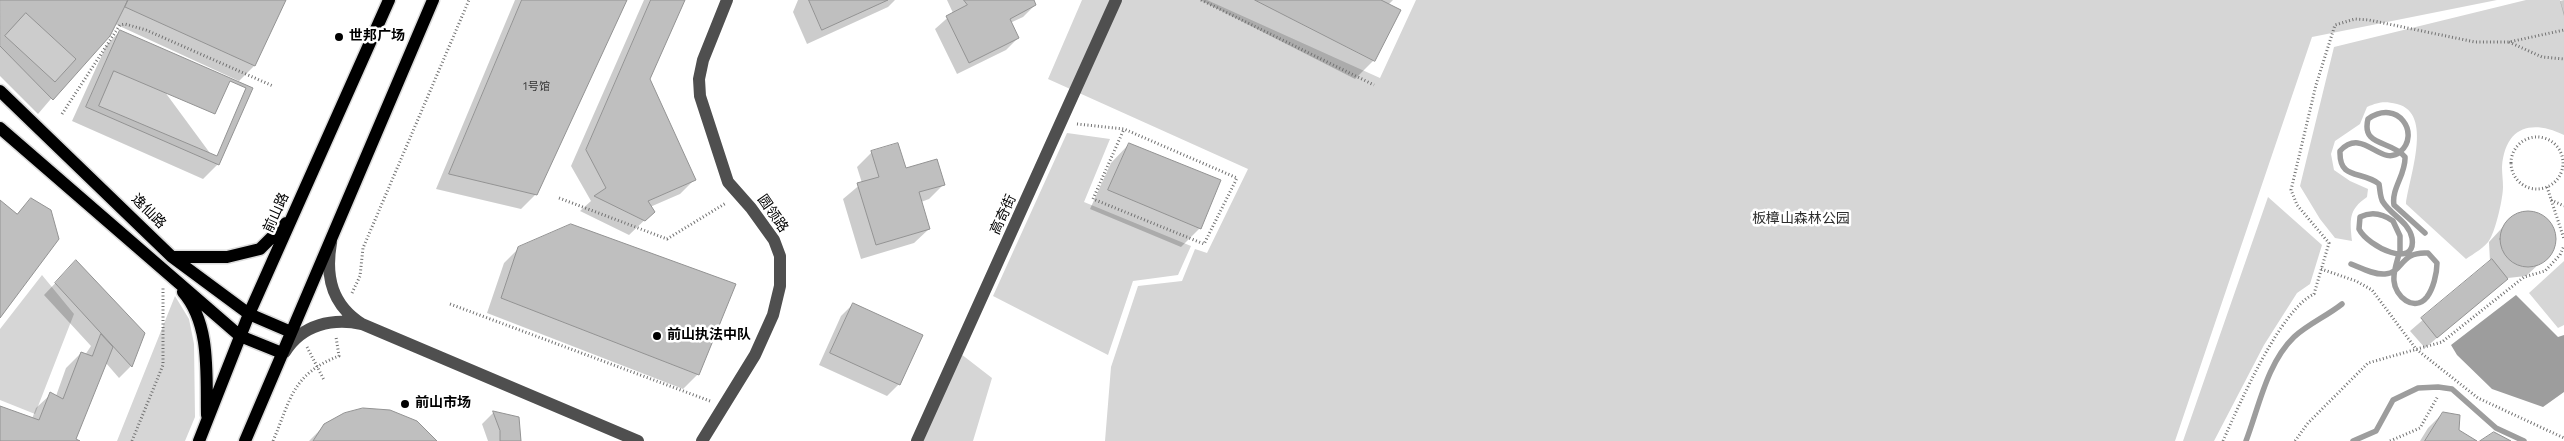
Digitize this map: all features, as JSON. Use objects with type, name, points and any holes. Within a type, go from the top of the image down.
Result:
[{"type":"main road","name":"前山路","points":[[198,441],[249,314],[389,0]]},
{"type":"main road","points":[[245,441],[282,353],[296,333],[332,233],[433,0]]},
{"type":"main road","name":"逸仙路","points":[[0,91],[172,257],[249,314],[296,333]]},
{"type":"main road","points":[[0,128],[240,336],[282,353]]},
{"type":"main road","points":[[172,257],[227,257],[260,249],[292,217]]},
{"type":"main road","points":[[163,270],[186,296],[198,316],[207,368],[207,420]]},
{"type":"lane","name":"圆领路","points":[[702,441],[755,356],[773,315],[780,286],[780,256],[774,240],[728,182],[700,96],[699,79],[703,60],[727,0]]},
{"type":"lane","name":"高奇街","points":[[917,441],[1116,0]]},
{"type":"lane","points":[[332,233],[329,260],[332,290],[342,307],[362,324],[638,441]]},
{"type":"lane","points":[[276,367],[296,333],[334,322],[362,324]]},
{"type":"path","points":[[342,307],[356,286],[363,248],[469,0]]},
{"type":"path","points":[[1201,0],[1374,85]]},
{"type":"path","points":[[2223,441],[2246,391],[2272,343],[2302,300],[2314,294],[2329,243],[2297,206],[2291,190],[2316,85],[2335,25],[2355,19],[2369,20],[2475,42],[2509,42],[2564,30]]},
{"type":"path","points":[[62,114],[120,25],[125,24],[146,30],[273,86]]},
{"type":"path","points":[[2509,42],[2542,57],[2564,59]]},
{"type":"path","points":[[1061,122],[1124,129],[1237,178],[1204,244],[1093,199],[1124,129]]},
{"type":"path","points":[[2528,139],[2546,139],[2559,150],[2563,167],[2554,183],[2547,187],[2530,188],[2517,180],[2513,172],[2511,164],[2515,149],[2528,139]]},
{"type":"path","points":[[2547,187],[2564,239]]},
{"type":"path","points":[[559,198],[667,239],[740,195]]},
{"type":"path","points":[[2551,200],[2564,206]]},
{"type":"path","points":[[2295,441],[2308,423],[2368,363],[2442,342],[2524,277],[2545,272],[2560,256],[2564,246]]},
{"type":"path","points":[[2321,269],[2356,281],[2372,290],[2416,349],[2478,398],[2564,438]]},
{"type":"path","points":[[132,441],[163,365],[163,270]]},
{"type":"path","points":[[450,304],[725,406]]},
{"type":"path","points":[[273,441],[294,390],[303,377],[315,365],[339,356],[334,322]]},
{"type":"path","points":[[296,333],[324,380]]},
{"type":"path","points":[[2390,441],[2420,428],[2438,396]]},
{"type":"green space","name":"板樟山森林公园","points":[[1082,0],[1207,0],[1380,78],[1416,0],[2497,0],[2312,37],[2175,441],[1105,441],[1111,367],[1138,286],[1182,281],[1195,249],[1207,253],[1248,169],[1048,79]]},
{"type":"green space","points":[[2526,0],[2560,0],[2564,13],[2564,135],[2552,130],[2531,128],[2522,130],[2514,135],[2508,143],[2502,167],[2503,187],[2500,206],[2495,228],[2486,245],[2466,259],[2406,204],[2414,163],[2417,132],[2414,120],[2408,110],[2397,104],[2385,102],[2367,107],[2360,124],[2335,141],[2331,154],[2334,170],[2350,181],[2368,189],[2367,197],[2353,211],[2351,221],[2352,241],[2335,238],[2320,219],[2300,186],[2334,47]]},
{"type":"green space","points":[[1067,133],[1110,139],[1084,202],[1191,246],[1178,275],[1133,281],[1108,355],[993,296]]},
{"type":"green space","points":[[2268,197],[2322,245],[2310,284],[2297,293],[2264,345],[2214,441],[2183,441]]},
{"type":"green space","points":[[2564,261],[2564,325],[2558,328],[2529,293]]},
{"type":"green space","points":[[42,275],[74,314],[35,414],[0,400],[0,329]]},
{"type":"green space","points":[[175,296],[189,319],[194,344],[195,417],[185,441],[117,441]]},
{"type":"green space","points":[[961,354],[992,378],[973,441],[921,441]]},
{"type":"shaded area","points":[[2516,295],[2558,337],[2564,335],[2564,392],[2543,407],[2492,389],[2457,355],[2451,345]]},
{"type":"building","points":[[0,0],[128,0],[110,36],[53,100],[0,46]]},
{"type":"building","points":[[128,0],[286,0],[255,66],[125,7]]},
{"type":"building","points":[[522,0],[627,0],[537,195],[449,174]]},
{"type":"building","points":[[651,0],[685,0],[650,79],[696,180],[648,201],[655,212],[645,221],[594,196],[606,188],[586,150]]},
{"type":"building","points":[[809,0],[888,0],[822,30]]},
{"type":"building","points":[[964,0],[1034,0],[1036,5],[1010,19],[1019,38],[969,63],[946,16],[967,5]]},
{"type":"building","points":[[1255,0],[1381,0],[1401,10],[1375,61]]},
{"type":"building","points":[[26,13],[76,59],[55,82],[5,36]]},
{"type":"building","points":[[120,30],[253,88],[219,165],[86,107]]},
{"type":"building","points":[[114,71],[215,114],[230,81],[246,88],[217,156],[99,106]]},
{"type":"building","points":[[898,143],[906,168],[937,159],[945,185],[919,192],[930,229],[876,245],[857,183],[879,177],[871,151]]},
{"type":"building","points":[[1129,143],[1221,180],[1201,229],[1108,190]]},
{"type":"building","points":[[31,198],[51,210],[59,239],[0,318],[0,200],[17,214]]},
{"type":"building","points":[[2522,211],[2534,211],[2544,215],[2552,223],[2556,239],[2552,255],[2544,263],[2534,267],[2522,267],[2512,263],[2504,255],[2500,245],[2500,233],[2504,223],[2512,215]]},
{"type":"building","name":"前山执法中队","points":[[571,224],[736,284],[699,375],[501,298],[518,247]]},
{"type":"building","points":[[2492,259],[2508,279],[2437,338],[2421,318]]},
{"type":"building","points":[[76,260],[145,333],[132,367],[55,283]]},
{"type":"building","points":[[853,303],[923,335],[900,385],[830,353]]},
{"type":"building","points":[[101,334],[113,347],[76,439],[80,441],[0,441],[0,406],[39,420],[50,392],[63,399],[81,352],[92,356]]},
{"type":"building","points":[[363,408],[390,410],[417,421],[437,441],[313,441],[324,424],[344,413]]},
{"type":"building","points":[[493,411],[519,417],[521,441],[500,441],[500,431]]},
{"type":"building","points":[[2443,412],[2460,415],[2459,430],[2477,441],[2425,441]]},
{"type":"building","points":[[2494,432],[2511,441],[2480,441]]},
{"type":"waterway","points":[[2351,264],[2372,272],[2385,274],[2391,273],[2396,270],[2412,255],[2428,253],[2437,263],[2436,272],[2433,286],[2422,302],[2411,303],[2406,301],[2401,297],[2394,281],[2394,274],[2395,271],[2399,254],[2400,252],[2400,236],[2393,221],[2381,215],[2369,214],[2360,217],[2359,229],[2372,242],[2391,252],[2400,254],[2407,253],[2412,248],[2410,232],[2404,223],[2383,202],[2379,184],[2366,177],[2347,171],[2343,167],[2341,160],[2340,151],[2348,145],[2356,143],[2393,156],[2400,152],[2406,145],[2408,136],[2407,128],[2403,121],[2397,115],[2389,113],[2379,114],[2368,119],[2367,128],[2369,134],[2373,139],[2392,148],[2399,152],[2405,157],[2405,163],[2395,193],[2394,205],[2425,233]]},
{"type":"waterway","points":[[2246,441],[2270,372],[2277,359],[2299,332],[2342,304]]},
{"type":"waterway","points":[[2353,441],[2376,431],[2393,400],[2418,388],[2438,387],[2452,389],[2496,428],[2524,441]]},
{"type":"place","name":"世邦广场","points":[[339,37]]},
{"type":"place","name":"前山执法中队","points":[[657,336]]},
{"type":"place","name":"前山市场","points":[[405,404]]}]
